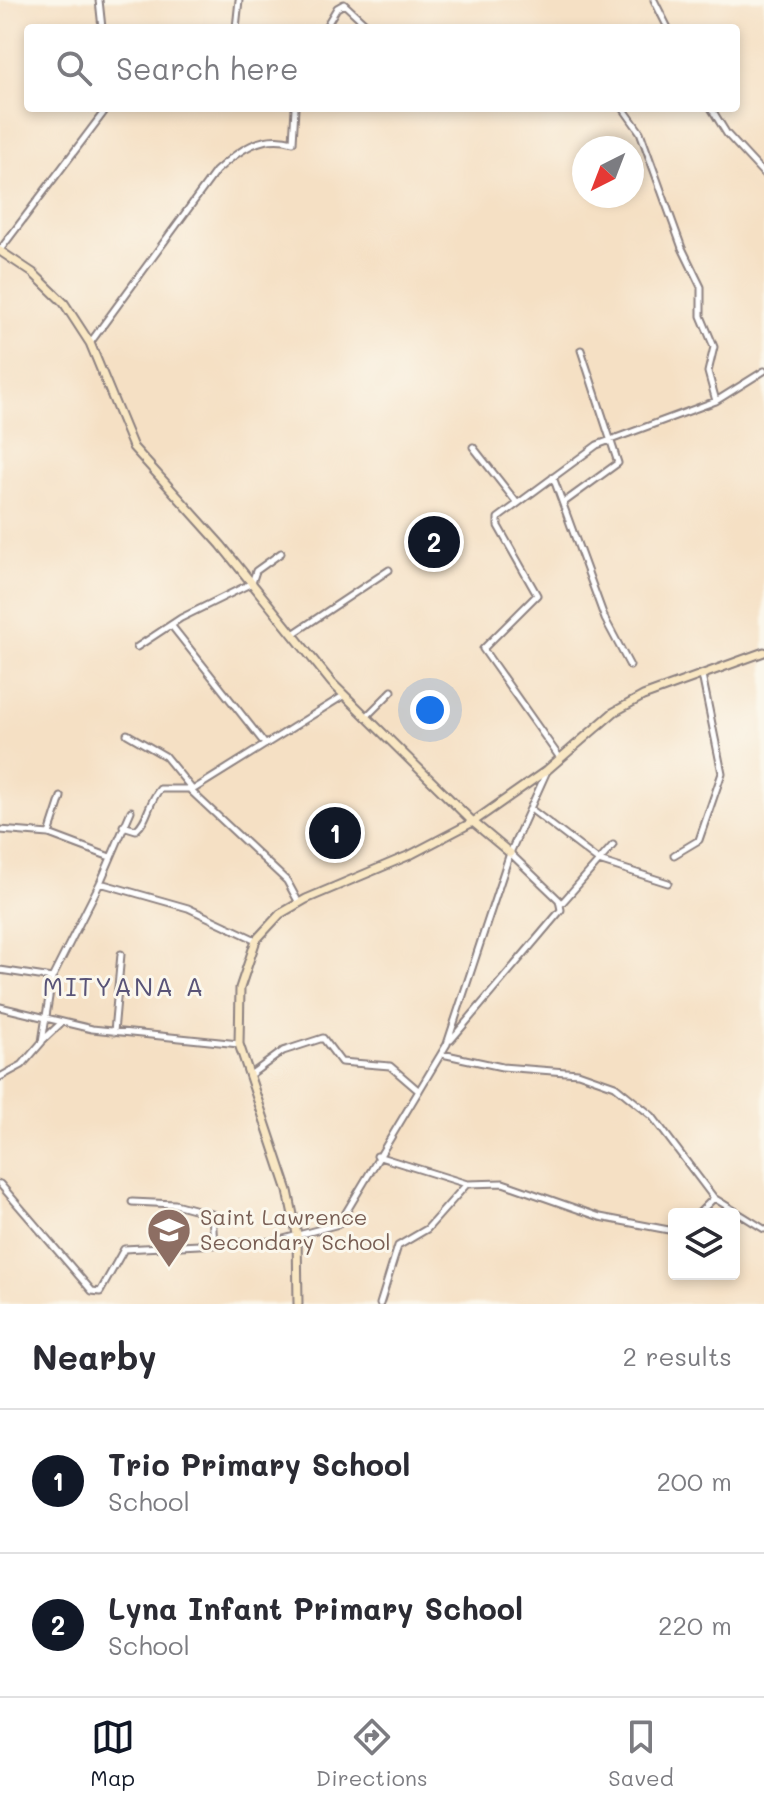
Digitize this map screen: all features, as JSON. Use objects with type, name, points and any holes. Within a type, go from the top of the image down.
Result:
[{"type":"main road","points":[[0,250],[51,289],[90,343],[133,447],[252,583],[343,696],[473,822],[510,853]]},
{"type":"main road","points":[[298,1304],[297,1234],[288,1191],[239,1044],[240,988],[256,940],[280,914],[299,903],[410,855],[473,822],[547,770],[614,712],[643,696],[764,652]]},
{"type":"street","points":[[99,0],[102,24]]},
{"type":"street","points":[[236,24],[239,0]]},
{"type":"street","points":[[654,0],[666,24]]},
{"type":"street","points":[[327,24],[337,8],[344,4],[366,24]]},
{"type":"street","points":[[0,250],[104,112]]},
{"type":"street","points":[[90,343],[216,171],[230,158],[264,140],[274,137],[293,142],[295,112]]},
{"type":"street","points":[[626,112],[640,132],[682,248],[701,287],[701,316],[714,347],[708,372],[716,401]]},
{"type":"street","points":[[713,112],[727,134],[764,174]]},
{"type":"street","points":[[563,503],[617,465],[613,439],[581,350]]},
{"type":"street","points":[[560,758],[483,649],[537,595],[497,522],[517,503],[597,445],[716,401],[764,371]]},
{"type":"street","points":[[473,447],[517,503]]},
{"type":"street","points":[[553,477],[605,619],[630,666]]},
{"type":"street","points":[[137,647],[171,625],[252,583],[256,571],[281,553]]},
{"type":"street","points":[[292,635],[389,570]]},
{"type":"street","points":[[171,625],[265,744]]},
{"type":"street","points":[[674,855],[699,840],[722,773],[702,675]]},
{"type":"street","points":[[366,718],[392,691]]},
{"type":"street","points":[[123,826],[136,830],[145,823],[148,808],[160,789],[192,789],[343,696]]},
{"type":"street","points":[[127,734],[165,756],[192,789],[192,794],[230,825],[287,881],[299,903]]},
{"type":"street","points":[[0,1184],[92,1291],[100,1292],[124,1249],[276,1241],[339,1224],[377,1156],[447,1044],[510,853],[532,810],[547,770]]},
{"type":"street","points":[[49,834],[61,797]]},
{"type":"street","points":[[532,810],[599,861],[668,883]]},
{"type":"street","points":[[42,1042],[52,978],[100,883],[131,811]]},
{"type":"street","points":[[0,830],[49,834],[110,857]]},
{"type":"street","points":[[447,1044],[613,845]]},
{"type":"street","points":[[510,853],[561,904]]},
{"type":"street","points":[[100,883],[188,908],[256,940]]},
{"type":"street","points":[[114,1032],[121,954]]},
{"type":"street","points":[[0,970],[52,978]]},
{"type":"street","points":[[0,1007],[60,1024],[239,1044]]},
{"type":"street","points":[[0,1077],[22,1065],[60,1024]]},
{"type":"street","points":[[250,1075],[283,1051],[323,1038],[341,1062],[390,1066],[420,1091]]},
{"type":"street","points":[[442,1054],[513,1068],[578,1073],[615,1086],[652,1116],[714,1198],[764,1229]]},
{"type":"street","points":[[377,1156],[467,1184],[492,1182],[511,1185],[600,1217],[668,1230]]},
{"type":"street","points":[[380,1304],[398,1246],[427,1229],[467,1184]]},
{"type":"street","points":[[704,1208],[714,1198]]},
{"type":"street","points":[[132,1202],[175,1204],[212,1214],[214,1245]]},
{"type":"place","name":"Lyna Infant Primary School","points":[[434,542]]},
{"type":"place","name":"Trio Primary School","points":[[335,833]]},
{"type":"place","name":"Saint Lawrence Secondary School","points":[[169,1269]]},
{"type":"district","name":"MITYANA A","points":[[124,987]]}]
